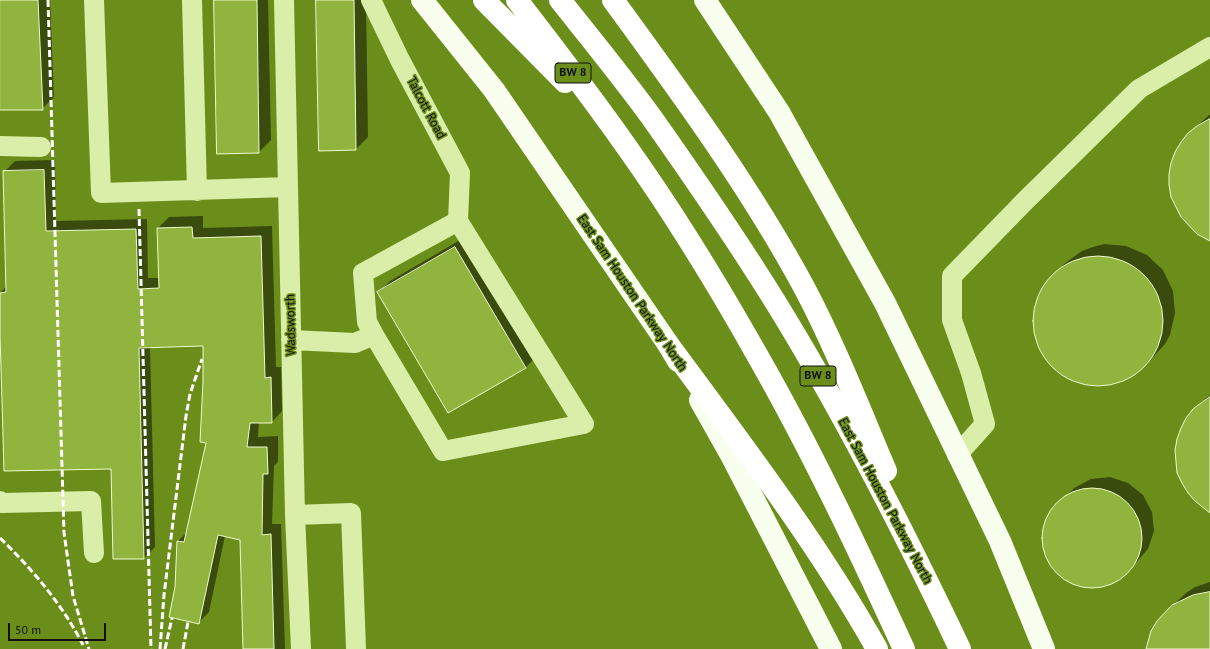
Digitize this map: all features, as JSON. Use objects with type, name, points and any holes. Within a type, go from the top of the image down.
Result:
[{"type":"highway","points":[[484,0],[588,105],[627,147]]},
{"type":"highway","name":"BW 8","points":[[517,0],[627,147],[681,229],[756,353],[826,484],[904,649]]},
{"type":"highway","name":"East Sam Houston Parkway North","points":[[560,0],[651,117],[734,237],[776,304],[893,512],[961,649]]},
{"type":"highway","points":[[574,0],[651,117]]},
{"type":"highway","points":[[613,0],[736,174],[763,216],[804,289],[839,360],[961,649]]},
{"type":"highway","points":[[668,344],[749,454],[826,565],[877,649]]},
{"type":"main road","name":"East Sam Houston Parkway North","points":[[422,0],[494,90],[668,344],[731,455],[831,649]]},
{"type":"main road","points":[[706,0],[779,112],[885,303],[957,455],[1000,541],[1044,649]]},
{"type":"lane","points":[[94,0],[101,193],[288,187]]},
{"type":"lane","points":[[192,0],[197,191]]},
{"type":"lane","name":"Wadsworth","points":[[284,0],[295,515],[301,649]]},
{"type":"lane","name":"Talcott Road","points":[[371,0],[400,60],[460,173],[458,221]]},
{"type":"lane","points":[[957,455],[985,424],[972,372],[952,320],[952,276],[1024,202],[1140,89],[1210,47]]},
{"type":"lane","points":[[0,146],[40,147]]},
{"type":"lane","points":[[458,221],[584,424],[443,450],[374,335],[367,322],[363,272],[458,221]]},
{"type":"lane","points":[[291,340],[355,343],[374,335]]},
{"type":"lane","points":[[0,501],[2,503],[92,501],[94,553]]},
{"type":"lane","points":[[295,515],[351,513],[356,649]]},
{"type":"building","points":[[0,0],[38,0],[43,110],[0,110]]},
{"type":"building","points":[[214,0],[257,0],[259,153],[217,154]]},
{"type":"building","points":[[316,0],[354,0],[356,150],[319,151]]},
{"type":"building","points":[[1210,119],[1210,241],[1197,234],[1181,217],[1171,197],[1169,174],[1175,152],[1181,142],[1188,133]]},
{"type":"building","points":[[44,170],[46,231],[136,229],[138,289],[159,288],[157,228],[192,227],[193,238],[261,236],[265,378],[271,377],[272,423],[250,423],[247,447],[267,447],[268,474],[263,474],[262,535],[271,534],[274,649],[243,649],[240,540],[218,535],[199,624],[169,617],[175,587],[177,541],[184,542],[206,443],[200,442],[203,346],[139,348],[144,559],[113,559],[111,469],[4,471],[0,334],[0,293],[6,292],[3,171]]},
{"type":"building","points":[[455,247],[526,368],[448,413],[377,292]]},
{"type":"building","points":[[1104,256],[1117,258],[1129,263],[1140,270],[1149,279],[1161,302],[1163,321],[1161,340],[1156,352],[1149,363],[1140,372],[1117,384],[1092,386],[1079,384],[1067,379],[1056,372],[1047,363],[1035,340],[1033,315],[1035,302],[1040,290],[1047,279],[1056,270],[1079,258]]},
{"type":"building","points":[[1210,397],[1210,513],[1195,501],[1182,483],[1177,473],[1175,450],[1177,439],[1186,418],[1193,409]]},
{"type":"building","points":[[1092,488],[1111,492],[1127,503],[1138,519],[1142,538],[1138,557],[1127,573],[1111,584],[1092,588],[1073,584],[1057,573],[1046,557],[1042,538],[1046,519],[1057,503],[1073,492]]},
{"type":"building","points":[[1210,592],[1210,649],[1146,649],[1151,631],[1157,621],[1172,605],[1193,595]]},
{"type":"railway","points":[[48,0],[64,533],[73,596],[89,649]]},
{"type":"railway","points":[[139,209],[151,649]]},
{"type":"railway","points":[[160,649],[164,595],[186,416],[190,394],[202,359]]},
{"type":"railway","points":[[0,538],[24,562],[46,588],[66,615],[83,645]]},
{"type":"railway","points":[[165,649],[172,618]]},
{"type":"railway","points":[[183,649],[188,622]]}]
